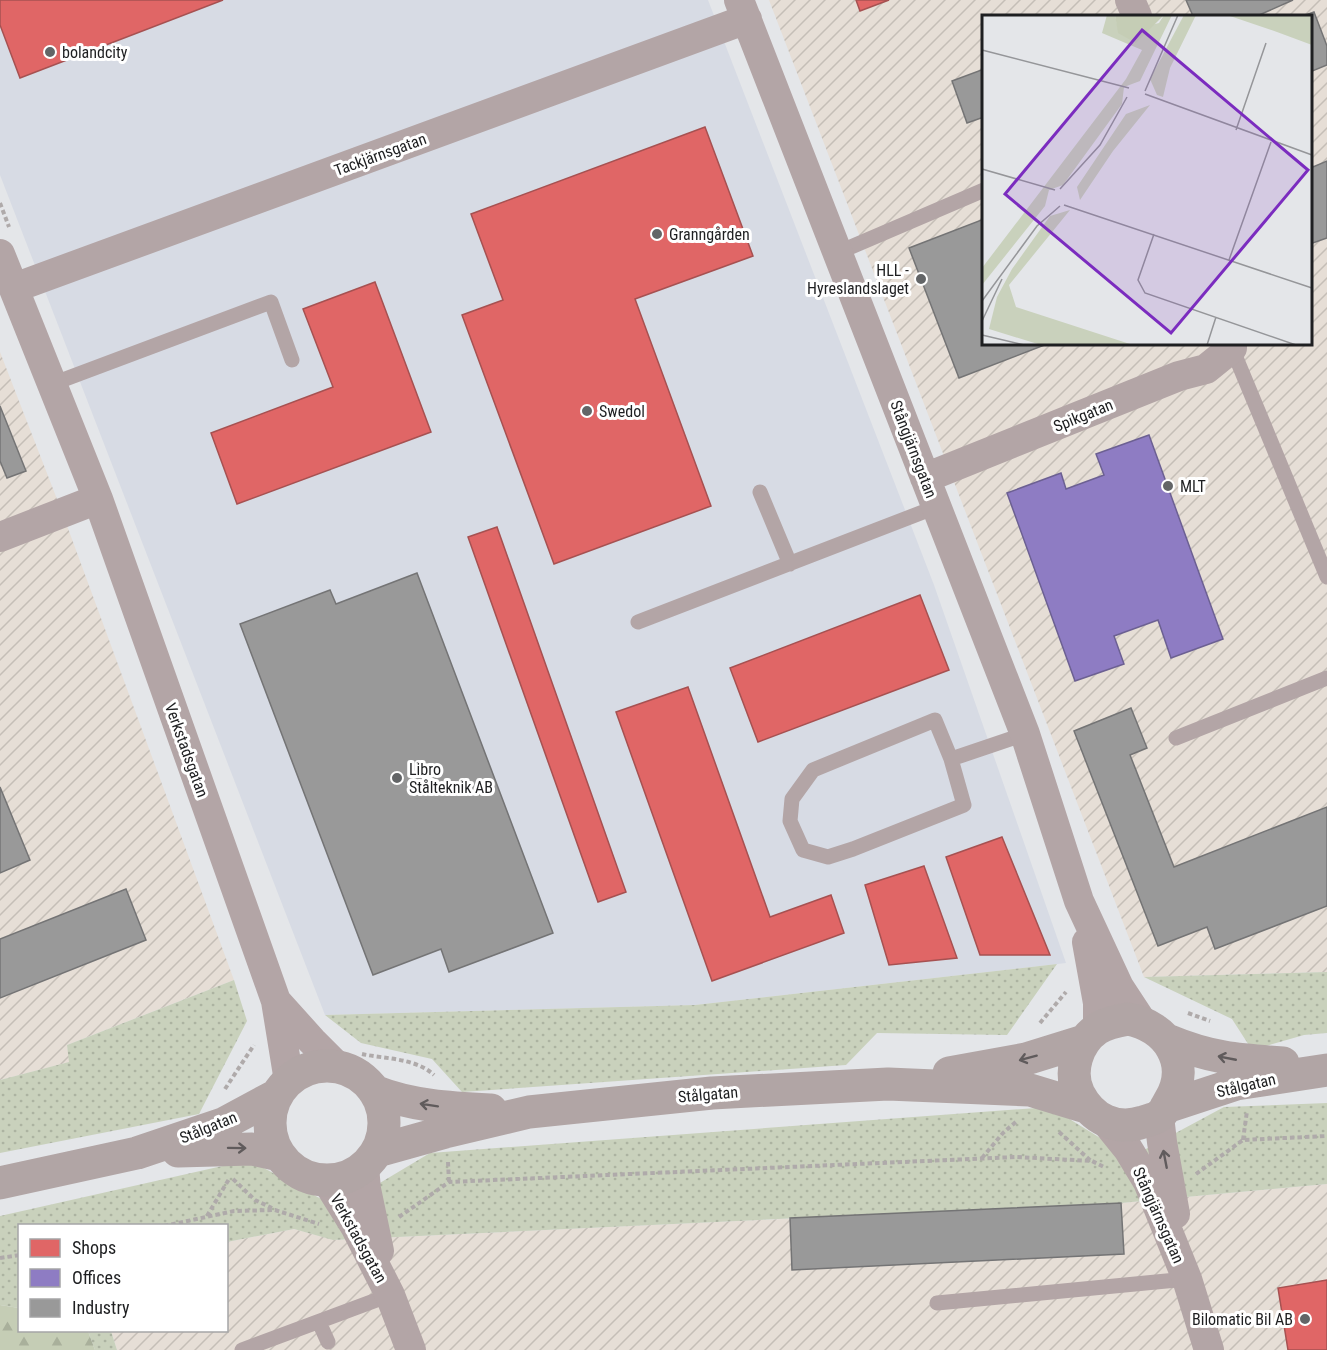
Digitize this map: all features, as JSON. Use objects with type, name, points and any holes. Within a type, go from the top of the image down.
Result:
[{"type":"main road","points":[[1128,1019],[1154,1031],[1176,1056],[1179,1074],[1175,1091],[1163,1112],[1135,1125],[1097,1115],[1077,1091],[1074,1073],[1076,1057],[1091,1035],[1115,1022],[1128,1019]]},
{"type":"main road","name":"Stålgatan","points":[[1154,1031],[1194,1051],[1232,1060],[1327,1065]]},
{"type":"main road","name":"Stålgatan","points":[[1029,1086],[1091,1035]]},
{"type":"main road","points":[[346,1059],[374,1091],[382,1106],[384,1132],[371,1159],[347,1177],[327,1181],[306,1177],[289,1166],[279,1155],[270,1130],[271,1112],[283,1088],[304,1071],[346,1059]]},
{"type":"main road","name":"Stålgatan","points":[[1163,1112],[1236,1084],[1327,1070]]},
{"type":"main road","name":"Stålgatan","points":[[371,1159],[444,1119],[712,1093],[888,1084],[1029,1086],[1097,1115]]},
{"type":"main road","name":"Stålgatan","points":[[0,1183],[137,1153],[223,1124],[283,1088]]},
{"type":"main road","name":"Stålgatan","points":[[374,1091],[444,1119]]},
{"type":"main road","name":"Stålgatan","points":[[137,1153],[226,1148],[252,1149],[279,1155]]},
{"type":"street","points":[[1130,0],[1137,15]]},
{"type":"street","name":"Stångjärnsgatan","points":[[743,10],[1025,734],[1079,901],[1119,987],[1154,1031]]},
{"type":"street","name":"Tackjärnsgatan","points":[[14,288],[743,10]]},
{"type":"street","name":"Verkstadsgatan","points":[[6,245],[14,288],[98,499],[276,1001],[283,1088]]},
{"type":"street","name":"Spikgatan","points":[[925,478],[1179,376],[1206,369],[1232,346]]},
{"type":"street","points":[[0,537],[98,499]]},
{"type":"street","name":"Stångjärnsgatan","points":[[1079,901],[1098,1003],[1091,1035]]},
{"type":"street","name":"Verkstadsgatan","points":[[276,1001],[312,1041],[346,1059]]},
{"type":"street","name":"Stångjärnsgatan","points":[[1163,1112],[1159,1180],[1209,1350]]},
{"type":"street","name":"Stångjärnsgatan","points":[[1097,1115],[1159,1180]]},
{"type":"street","name":"Verkstadsgatan","points":[[364,1224],[371,1159]]},
{"type":"street","name":"Verkstadsgatan","points":[[327,1181],[364,1224],[411,1350]]},
{"type":"lane","points":[[837,253],[982,191]]},
{"type":"lane","points":[[52,384],[271,302],[292,360]]},
{"type":"lane","points":[[1232,346],[1327,577]]},
{"type":"lane","points":[[760,492],[790,564]]},
{"type":"lane","points":[[638,622],[936,507]]},
{"type":"lane","points":[[1176,738],[1327,678]]},
{"type":"lane","points":[[935,720],[951,759],[964,805],[828,857],[803,850],[790,821],[792,799],[813,770],[935,720]]},
{"type":"lane","points":[[951,759],[1025,734]]},
{"type":"lane","points":[[937,1303],[1187,1279]]},
{"type":"lane","points":[[242,1350],[390,1295]]},
{"type":"lane","points":[[319,1322],[328,1342]]},
{"type":"path","points":[[0,203],[6,245]]},
{"type":"path","points":[[982,1158],[1004,1133],[1029,1086],[1025,1042],[1029,1034],[1059,1002],[1069,986]]},
{"type":"path","points":[[223,1124],[220,1100],[227,1085],[258,1040]]},
{"type":"path","points":[[346,1059],[363,1055],[404,1061],[427,1068],[441,1080],[446,1093],[444,1119],[449,1182]]},
{"type":"path","points":[[1057,1130],[1092,1161],[1117,1173],[1159,1180],[1195,1174],[1243,1140],[1327,1136]]},
{"type":"path","points":[[206,1217],[230,1176],[255,1200],[275,1210],[333,1228],[395,1221],[449,1182],[982,1158],[1016,1157],[1092,1161]]},
{"type":"path","points":[[173,1224],[234,1211],[275,1210]]},
{"type":"path","points":[[0,1258],[18,1255]]},
{"type":"shaded area","points":[[0,0],[708,0],[934,585],[1066,963],[695,1005],[325,1015],[0,175]]},
{"type":"shaded area","points":[[769,0],[1327,0],[1327,972],[1144,977]]},
{"type":"shaded area","points":[[0,352],[62,512],[234,980],[67,1045],[70,1062],[0,1080]]},
{"type":"shaded area","points":[[1327,1184],[1327,1350],[117,1350],[111,1332],[228,1332],[228,1242],[294,1229],[334,1240],[1121,1203]]},
{"type":"green space","points":[[1057,964],[1007,1035],[877,1033],[846,1065],[462,1092],[432,1059],[361,1043],[325,1015],[695,1005]]},
{"type":"green space","points":[[1327,972],[1327,1033],[1304,1035],[1252,1050],[1232,1019],[1144,977]]},
{"type":"green space","points":[[234,980],[247,1021],[199,1114],[0,1153],[0,1080],[69,1062],[67,1045]]},
{"type":"green space","points":[[1327,1103],[1327,1184],[1121,1203],[333,1240],[294,1229],[228,1242],[228,1224],[18,1224],[18,1308],[0,1305],[0,1216],[249,1160],[338,1208],[430,1153],[1050,1107],[1131,1157],[1224,1107]]},
{"type":"green space","points":[[0,1305],[18,1308],[18,1332],[88,1332],[95,1350],[0,1350]]},
{"type":"green space","points":[[88,1332],[111,1332],[117,1350],[95,1350]]},
{"type":"building: Shops","name":"bolandcity","points":[[0,0],[223,0],[20,78],[0,25]]},
{"type":"building: Shops","points":[[856,0],[889,0],[860,11]]},
{"type":"building: Shops","name":"Swedol","points":[[705,127],[753,256],[635,299],[711,506],[554,564],[462,315],[503,300],[471,214]]},
{"type":"building: Shops","points":[[375,282],[431,432],[237,504],[211,433],[333,387],[303,309]]},
{"type":"building: Shops","points":[[497,527],[626,892],[598,902],[468,537]]},
{"type":"building: Shops","points":[[920,595],[949,670],[758,742],[730,668]]},
{"type":"building: Shops","points":[[688,687],[770,917],[831,895],[844,933],[712,981],[616,712]]},
{"type":"building: Shops","points":[[1002,837],[1050,955],[980,955],[946,857]]},
{"type":"building: Shops","points":[[924,866],[957,958],[889,965],[865,885]]},
{"type":"building: Shops","name":"Bilomatic Bil AB","points":[[1327,1280],[1327,1350],[1288,1350],[1278,1288]]},
{"type":"building: Offices","points":[[1149,435],[1223,639],[1171,658],[1158,620],[1114,636],[1124,664],[1075,681],[1007,493],[1061,473],[1066,489],[1104,475],[1096,454]]},
{"type":"building: Industry","points":[[1186,0],[1293,0],[1259,15],[1193,15]]},
{"type":"building: Industry","points":[[1314,12],[1327,46],[1327,65],[1312,71],[1312,15],[1306,15]]},
{"type":"building: Industry","points":[[982,70],[982,118],[967,123],[952,81]]},
{"type":"building: Industry","points":[[1327,161],[1327,238],[1312,243],[1312,164],[1313,167]]},
{"type":"building: Industry","points":[[982,220],[982,345],[1044,345],[959,378],[909,248]]},
{"type":"building: Industry","points":[[0,406],[26,471],[7,478],[0,461]]},
{"type":"building: Industry","name":"Libro Stålteknik AB","points":[[417,573],[553,933],[449,972],[441,949],[373,975],[240,624],[330,590],[336,604]]},
{"type":"building: Industry","points":[[1131,708],[1147,748],[1130,755],[1174,867],[1327,807],[1327,906],[1215,949],[1207,927],[1158,946],[1074,731]]},
{"type":"building: Industry","points":[[0,787],[30,860],[0,873]]},
{"type":"building: Industry","points":[[126,889],[146,940],[0,998],[0,939]]},
{"type":"building: Industry","points":[[1121,1203],[1124,1254],[792,1270],[790,1218]]},
{"type":"place","name":"bolandcity","points":[[50,52]]},
{"type":"place","name":"Granngården","points":[[657,234]]},
{"type":"place","name":"HLL - Hyreslandslaget","points":[[921,279]]},
{"type":"place","name":"Swedol","points":[[587,411]]},
{"type":"place","name":"MLT","points":[[1168,486]]},
{"type":"place","name":"Libro Stålteknik AB","points":[[397,778]]},
{"type":"place","name":"Bilomatic Bil AB","points":[[1305,1319]]}]
